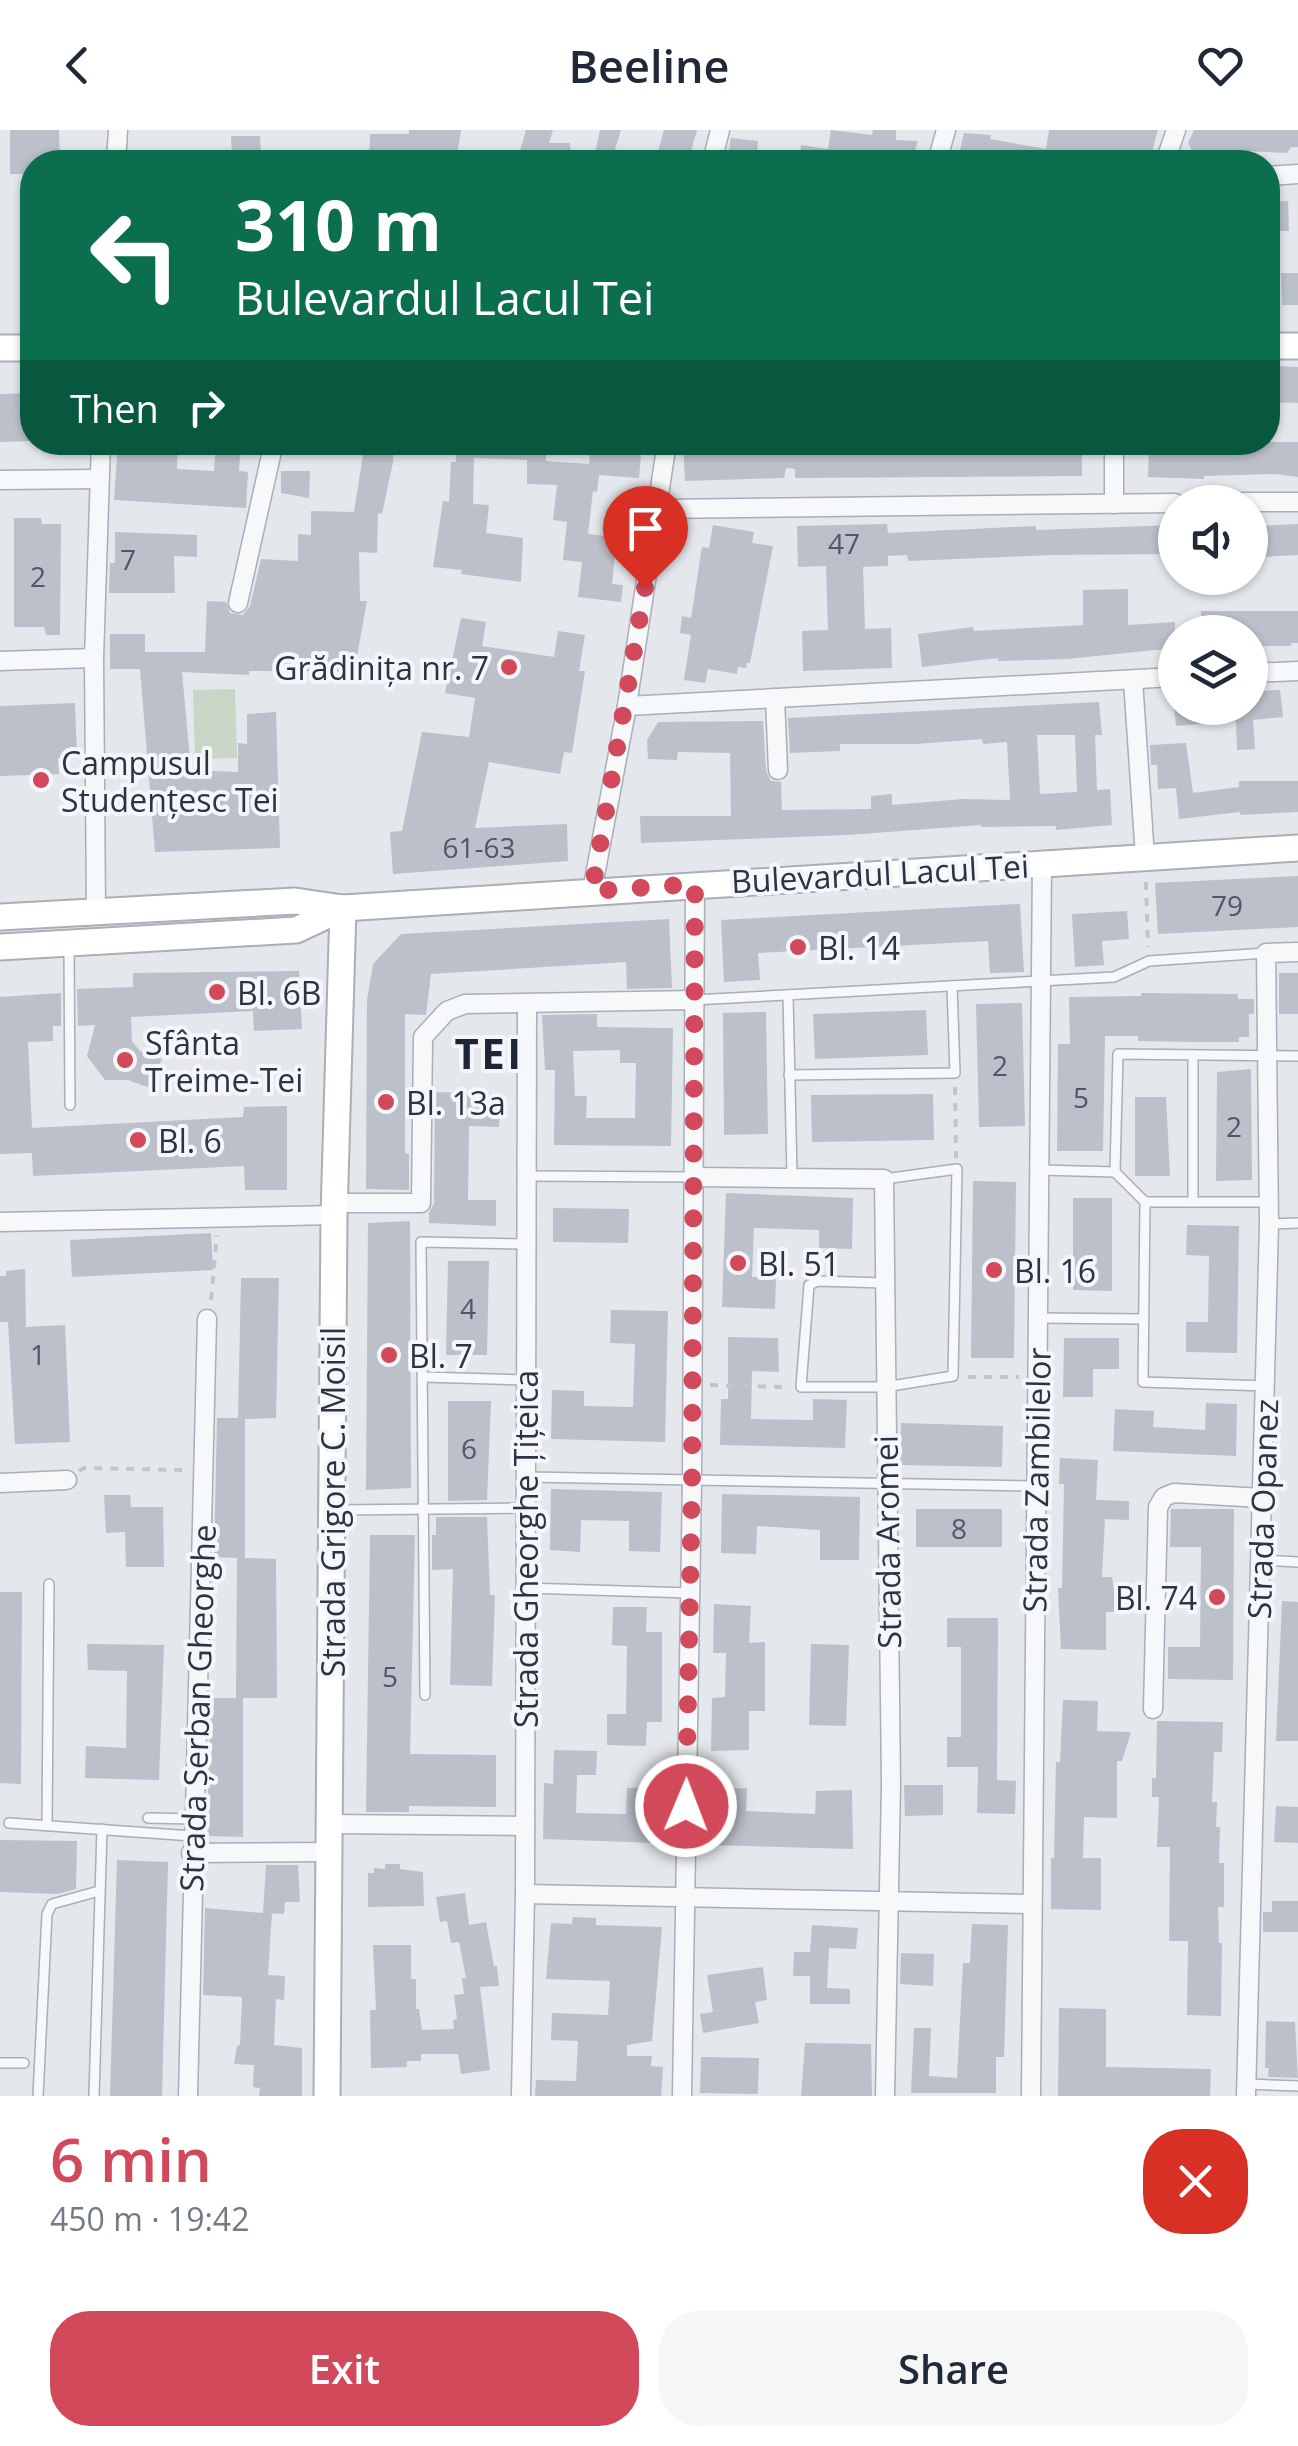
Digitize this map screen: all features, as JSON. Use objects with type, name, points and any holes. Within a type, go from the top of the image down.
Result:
[{"type":"main road","name":"Bulevardul Lacul Tei","points":[[0,917],[295,901],[343,908],[1298,848]]},
{"type":"main road","name":"Bulevardul Lacul Tei","points":[[0,947],[296,930],[343,908]]},
{"type":"main road","name":"Strada Grigore C. Moisil","points":[[327,2096],[334,1209],[343,908]]},
{"type":"street","points":[[96,912],[94,658],[100,455]]},
{"type":"street","points":[[238,604],[271,455]]},
{"type":"street","points":[[592,891],[627,706],[666,455]]},
{"type":"street","points":[[1114,455],[1114,504]]},
{"type":"street","points":[[0,480],[99,479]]},
{"type":"street","points":[[1268,502],[1298,502]]},
{"type":"street","points":[[658,509],[1158,503]]},
{"type":"street","points":[[0,661],[94,658]]},
{"type":"street","points":[[1268,672],[1298,671]]},
{"type":"street","points":[[627,706],[1158,678]]},
{"type":"street","points":[[1133,680],[1145,857]]},
{"type":"street","points":[[775,698],[778,770]]},
{"type":"street","name":"Strada Zambilelor","points":[[1031,2096],[1042,864]]},
{"type":"street","points":[[682,2096],[692,1481],[695,884]]},
{"type":"street","points":[[1266,954],[1298,952]]},
{"type":"street","name":"Strada Opanez","points":[[1246,2090],[1269,1224],[1266,954]]},
{"type":"street","points":[[0,1222],[219,1217],[420,1204],[423,1037],[437,1020],[456,1006],[694,1000]]},
{"type":"street","name":"Strada Gheorghe Țițeica","points":[[522,2096],[526,1003]]},
{"type":"street","points":[[692,1177],[884,1178]]},
{"type":"street","name":"Strada Aromei","points":[[884,1178],[890,1900],[885,2096]]},
{"type":"street","name":"Strada Șerban Gheorghe","points":[[188,2096],[207,1320]]},
{"type":"street","points":[[0,1483],[67,1480]]},
{"type":"street","points":[[1153,1709],[1158,1507],[1164,1496],[1174,1493],[1262,1498]]},
{"type":"street","points":[[330,1824],[525,1826]]},
{"type":"street","points":[[192,1836],[329,1852]]},
{"type":"street","points":[[525,1894],[1032,1904]]},
{"type":"lane","points":[[70,943],[70,1105]]},
{"type":"lane","points":[[694,1000],[1114,977],[1149,961],[1266,954]]},
{"type":"lane","points":[[789,1075],[955,1072],[952,986]]},
{"type":"lane","points":[[788,995],[792,1176]]},
{"type":"lane","points":[[1116,1172],[1118,1054],[1298,1056]]},
{"type":"lane","points":[[1193,1054],[1193,1202]]},
{"type":"lane","points":[[884,1178],[956,1169],[953,1376],[885,1387],[801,1387],[809,1285],[818,1281],[885,1284]]},
{"type":"lane","points":[[1040,1170],[1116,1172],[1145,1202],[1143,1382],[1266,1386]]},
{"type":"lane","points":[[527,1176],[692,1177]]},
{"type":"lane","points":[[1145,1202],[1269,1202]]},
{"type":"lane","points":[[1269,1224],[1298,1224]]},
{"type":"lane","points":[[425,1694],[422,1242],[526,1244]]},
{"type":"lane","points":[[1038,1318],[1143,1319]]},
{"type":"lane","points":[[423,1378],[524,1380]]},
{"type":"lane","points":[[524,1477],[1036,1486]]},
{"type":"lane","points":[[332,1510],[524,1508]]},
{"type":"lane","points":[[1261,1560],[1298,1562]]},
{"type":"lane","points":[[47,1825],[49,1584]]},
{"type":"lane","points":[[524,1588],[690,1592]]},
{"type":"lane","points":[[148,1818],[192,1836]]},
{"type":"lane","points":[[10,1823],[192,1836]]},
{"type":"lane","points":[[94,2096],[102,1829]]},
{"type":"lane","points":[[38,2096],[47,1914],[52,1904],[98,1892]]},
{"type":"lane","points":[[0,2063],[24,2063]]},
{"type":"lane","points":[[1246,2090],[1298,2086]]},
{"type":"path","points":[[1145,857],[1149,961]]},
{"type":"path","points":[[955,1072],[956,1169]]},
{"type":"path","points":[[207,1320],[219,1217]]},
{"type":"path","points":[[953,1376],[1037,1378]]},
{"type":"path","points":[[692,1385],[801,1387]]},
{"type":"path","points":[[67,1480],[84,1468],[206,1470]]},
{"type":"green space","points":[[235,689],[237,758],[195,759],[193,690]]},
{"type":"building","points":[[10,130],[59,130],[60,150],[20,150],[20,174],[10,174]]},
{"type":"building","points":[[409,130],[461,130],[458,150],[369,150],[370,134],[409,134]]},
{"type":"building","points":[[526,130],[553,130],[549,143],[570,143],[570,150],[520,150]]},
{"type":"building","points":[[600,130],[621,130],[615,150],[596,150]]},
{"type":"building","points":[[664,130],[697,130],[691,150],[658,150]]},
{"type":"building","points":[[831,130],[872,135],[873,130],[896,130],[896,140],[918,141],[915,150],[800,150],[801,145],[828,149]]},
{"type":"building","points":[[1049,130],[1158,130],[1152,150],[960,150],[964,133],[991,135],[990,139],[1046,149]]},
{"type":"building","points":[[1194,130],[1298,130],[1298,147],[1291,147],[1287,153],[1192,150],[1188,143]]},
{"type":"building","points":[[231,136],[260,136],[261,150],[232,150]]},
{"type":"building","points":[[731,138],[758,141],[757,150],[729,150]]},
{"type":"building","points":[[1280,201],[1288,201],[1289,231],[1280,231]]},
{"type":"building","points":[[1281,273],[1298,273],[1298,305],[1282,305]]},
{"type":"building","points":[[1280,366],[1298,367],[1298,403],[1280,402]]},
{"type":"building","points":[[20,393],[20,441],[0,442],[0,394]]},
{"type":"building","points":[[1280,442],[1298,442],[1298,477],[1148,477],[1149,455],[1280,455]]},
{"type":"building","points":[[117,455],[178,455],[177,469],[214,471],[215,455],[240,455],[239,471],[248,472],[246,508],[114,500]]},
{"type":"building","points":[[363,455],[393,455],[382,514],[378,513],[377,553],[359,552],[360,601],[367,601],[354,672],[182,672],[191,770],[238,772],[238,743],[247,744],[247,714],[276,712],[280,848],[155,852],[140,669],[110,669],[110,634],[145,634],[145,652],[205,652],[207,601],[226,602],[230,613],[243,615],[250,606],[261,559],[298,561],[298,534],[311,535],[311,511],[354,512]]},
{"type":"building","points":[[456,455],[546,455],[546,461],[589,464],[590,455],[641,455],[639,478],[599,475],[597,492],[593,491],[588,534],[617,537],[612,584],[623,585],[621,602],[578,597],[582,562],[563,560],[567,522],[553,520],[557,485],[527,484],[527,460],[474,458],[473,504],[489,505],[486,533],[523,538],[521,582],[433,567],[443,501],[449,502],[451,462],[456,462]]},
{"type":"building","points":[[684,455],[1082,455],[1082,476],[795,478],[795,469],[786,468],[784,478],[685,481]]},
{"type":"building","points":[[281,471],[310,471],[309,498],[281,493]]},
{"type":"building","points":[[14,518],[41,518],[42,524],[61,524],[60,635],[46,635],[44,627],[14,627]]},
{"type":"building","points":[[887,524],[888,533],[1158,526],[1158,554],[908,561],[907,555],[888,556],[888,566],[863,567],[865,629],[891,628],[892,668],[803,671],[802,631],[828,630],[826,566],[798,567],[797,526]]},
{"type":"building","points":[[1298,524],[1298,555],[1268,557],[1268,526]]},
{"type":"building","points":[[713,525],[754,532],[752,543],[773,546],[750,663],[746,668],[738,667],[737,674],[708,669],[705,683],[684,680],[691,635],[680,633],[682,616],[691,618],[702,547],[709,548]]},
{"type":"building","points":[[115,532],[197,535],[197,557],[174,556],[175,593],[109,593],[110,563],[115,563]]},
{"type":"building","points":[[1128,589],[1128,625],[1158,623],[1158,650],[1067,659],[998,658],[922,667],[918,634],[973,627],[974,631],[1083,625],[1083,590]]},
{"type":"building","points":[[1201,611],[1298,611],[1298,643],[1268,646],[1268,615],[1201,615]]},
{"type":"building","points":[[461,618],[486,622],[482,646],[554,657],[558,631],[585,635],[579,671],[585,671],[572,753],[564,752],[560,774],[489,762],[475,828],[567,824],[568,861],[393,874],[390,832],[402,831],[422,732],[469,737],[475,698],[445,693]]},
{"type":"building","points":[[1280,690],[1283,717],[1268,718],[1268,691]]},
{"type":"building","points":[[1099,702],[1102,735],[1095,735],[1097,790],[1110,789],[1112,825],[1056,830],[1056,826],[981,825],[641,843],[640,816],[731,816],[730,753],[678,752],[677,760],[648,759],[647,740],[658,722],[763,721],[766,771],[771,781],[781,782],[782,810],[871,809],[871,796],[892,794],[892,805],[1010,800],[1007,742],[983,744],[982,739],[840,744],[840,751],[790,753],[788,718]],"holes":[[[1037,735],[1075,735],[1077,792],[1040,794]]]},
{"type":"building","points":[[75,703],[77,757],[58,758],[59,774],[0,776],[0,706]]},
{"type":"building","points":[[1236,725],[1253,725],[1255,749],[1237,750]]},
{"type":"building","points":[[1186,743],[1193,793],[1239,787],[1239,781],[1298,781],[1298,812],[1240,812],[1179,819],[1176,788],[1158,789],[1157,765],[1151,765],[1150,745]]},
{"type":"building","points":[[1298,876],[1298,927],[1158,934],[1155,883]]},
{"type":"building","name":"Bl. 14","points":[[1020,904],[1024,972],[990,973],[988,941],[758,953],[760,980],[724,982],[721,920]]},
{"type":"building","points":[[1127,911],[1129,939],[1102,941],[1104,965],[1075,967],[1072,914]]},
{"type":"building","name":"Bl. 13a","points":[[669,919],[672,988],[627,989],[626,962],[431,974],[426,1015],[405,1014],[405,1153],[409,1154],[409,1190],[366,1189],[367,1000],[373,964],[401,934]]},
{"type":"building","name":"Bl. 6B","points":[[299,971],[302,1029],[254,1031],[253,1011],[131,1017],[132,1041],[140,1051],[162,1059],[150,1088],[128,1080],[105,1080],[87,1056],[95,1025],[78,1026],[77,989],[133,987],[133,973]]},
{"type":"building","points":[[1279,973],[1298,973],[1298,1014],[1279,1014]]},
{"type":"building","points":[[61,993],[61,1026],[53,1026],[53,1041],[28,1042],[32,1128],[243,1117],[244,1107],[287,1106],[287,1190],[245,1190],[244,1166],[33,1176],[32,1153],[0,1154],[0,997]]},
{"type":"building","points":[[1238,994],[1238,999],[1254,999],[1254,1014],[1249,1014],[1249,1037],[1239,1037],[1239,1042],[1196,1042],[1105,1036],[1103,1151],[1057,1151],[1058,1044],[1070,1044],[1069,997]]},
{"type":"building","points":[[1022,1003],[1025,1126],[979,1127],[976,1004]]},
{"type":"building","points":[[926,1010],[928,1055],[815,1059],[813,1014]]},
{"type":"building","points":[[766,1012],[768,1134],[724,1135],[723,1013]]},
{"type":"building","points":[[597,1014],[597,1027],[673,1028],[671,1146],[554,1145],[555,1070],[545,1070],[542,1015]],"holes":[[[620,1050],[620,1063],[636,1063],[635,1118],[586,1118],[587,1096],[575,1096],[573,1051]]]},
{"type":"building","points":[[1251,1069],[1252,1180],[1216,1181],[1217,1072]]},
{"type":"building","points":[[435,1092],[501,1094],[499,1127],[469,1126],[468,1200],[496,1200],[496,1226],[429,1223],[434,1203]]},
{"type":"building","points":[[933,1094],[934,1140],[812,1142],[811,1095]]},
{"type":"building","points":[[1135,1097],[1166,1097],[1170,1176],[1135,1176]]},
{"type":"building","name":"Bl. 16","points":[[973,1181],[1016,1182],[1014,1358],[971,1358]]},
{"type":"building","name":"Bl. 51","points":[[726,1193],[853,1198],[852,1249],[819,1248],[819,1230],[754,1228],[752,1277],[776,1277],[775,1309],[722,1307]]},
{"type":"building","points":[[1073,1198],[1112,1198],[1112,1291],[1073,1290]]},
{"type":"building","points":[[553,1208],[629,1209],[628,1243],[553,1242]]},
{"type":"building","name":"Bl. 7","points":[[410,1221],[411,1488],[366,1490],[368,1223]]},
{"type":"building","points":[[1187,1225],[1239,1226],[1237,1353],[1186,1352],[1186,1322],[1208,1322],[1209,1256],[1186,1255]]},
{"type":"building","points":[[211,1233],[213,1270],[72,1277],[70,1240]]},
{"type":"building","points":[[448,1261],[489,1261],[487,1355],[446,1355]]},
{"type":"building","points":[[25,1269],[26,1327],[65,1325],[70,1442],[15,1444],[8,1322],[0,1322],[0,1276],[6,1276],[6,1271]]},
{"type":"building","points":[[241,1278],[279,1278],[276,1418],[245,1419],[245,1558],[276,1559],[277,1698],[236,1698],[237,1558],[214,1557],[217,1418],[238,1418]]},
{"type":"building","points":[[611,1310],[668,1311],[665,1442],[551,1439],[552,1390],[584,1391],[584,1406],[633,1407],[635,1344],[610,1343]]},
{"type":"building","points":[[728,1337],[778,1338],[779,1372],[752,1371],[751,1419],[813,1420],[813,1399],[847,1400],[845,1448],[720,1445],[721,1399],[728,1399]]},
{"type":"building","points":[[1064,1338],[1119,1338],[1119,1369],[1093,1369],[1093,1397],[1063,1397]]},
{"type":"building","points":[[448,1401],[491,1401],[487,1500],[448,1501]]},
{"type":"building","points":[[1206,1403],[1237,1404],[1236,1456],[1113,1451],[1115,1409],[1154,1411],[1153,1427],[1205,1430]]},
{"type":"building","points":[[901,1423],[1003,1426],[1002,1467],[900,1465]]},
{"type":"building","points":[[1060,1458],[1098,1460],[1096,1500],[1129,1501],[1129,1520],[1105,1519],[1102,1577],[1112,1577],[1115,1596],[1122,1596],[1122,1612],[1106,1612],[1106,1650],[1061,1649],[1058,1588],[1062,1588],[1064,1484],[1059,1484]]},
{"type":"building","points":[[551,1489],[662,1492],[660,1552],[629,1551],[629,1521],[581,1520],[580,1552],[550,1550]]},
{"type":"building","points":[[722,1494],[860,1497],[859,1560],[820,1560],[820,1530],[757,1526],[756,1554],[721,1553]]},
{"type":"building","points":[[104,1495],[130,1495],[131,1507],[163,1507],[164,1567],[126,1567],[125,1532],[106,1533]]},
{"type":"building","points":[[916,1509],[1002,1509],[1002,1547],[916,1547]]},
{"type":"building","name":"Bl. 74","points":[[1171,1509],[1234,1509],[1233,1680],[1168,1679],[1168,1647],[1200,1647],[1201,1547],[1170,1547]]},
{"type":"building","points":[[436,1517],[487,1517],[490,1595],[495,1595],[492,1686],[450,1685],[453,1569],[432,1570]]},
{"type":"building","points":[[370,1535],[415,1535],[410,1754],[496,1755],[496,1807],[409,1806],[409,1812],[366,1812]]},
{"type":"building","points":[[0,1592],[22,1592],[21,1784],[0,1783]]},
{"type":"building","points":[[1282,1601],[1298,1602],[1298,1741],[1276,1741]]},
{"type":"building","points":[[714,1604],[751,1606],[749,1643],[765,1642],[765,1711],[749,1711],[749,1750],[711,1751],[712,1698],[725,1697],[726,1653],[713,1653]]},
{"type":"building","points":[[613,1607],[647,1607],[646,1632],[662,1632],[662,1722],[647,1722],[646,1746],[607,1745],[607,1714],[626,1714],[627,1646],[612,1645]]},
{"type":"building","points":[[947,1618],[998,1618],[997,1780],[1016,1781],[1015,1814],[977,1813],[978,1767],[947,1767],[947,1737],[961,1737],[961,1647],[947,1647]]},
{"type":"building","points":[[87,1644],[164,1645],[159,1780],[85,1778],[86,1746],[126,1748],[127,1671],[88,1670]]},
{"type":"building","points":[[811,1644],[849,1645],[846,1726],[809,1725]]},
{"type":"building","points":[[210,1698],[243,1698],[243,1837],[207,1836]]},
{"type":"building","points":[[1063,1700],[1098,1701],[1097,1731],[1131,1732],[1122,1761],[1117,1761],[1117,1818],[1084,1817],[1083,1858],[1101,1858],[1101,1910],[1051,1909],[1056,1762],[1060,1762]]},
{"type":"building","points":[[1157,1721],[1223,1722],[1222,1752],[1214,1752],[1212,1802],[1217,1802],[1216,1827],[1220,1827],[1219,1863],[1224,1863],[1224,1907],[1218,1907],[1222,1943],[1221,2016],[1187,2015],[1188,1941],[1169,1941],[1170,1847],[1157,1847],[1159,1797],[1152,1797]]},
{"type":"building","points":[[554,1750],[597,1751],[596,1775],[577,1775],[576,1813],[626,1814],[627,1788],[661,1787],[658,1843],[543,1839],[544,1783],[553,1784]]},
{"type":"building","points":[[904,1785],[943,1785],[943,1815],[905,1816]]},
{"type":"building","points":[[747,1788],[746,1811],[815,1814],[816,1791],[852,1790],[853,1849],[712,1845],[711,1790]]},
{"type":"building","points":[[1276,1806],[1298,1807],[1298,1843],[1274,1842]]},
{"type":"building","points":[[0,1840],[77,1841],[76,1889],[58,1894],[0,1892]]},
{"type":"building","points":[[117,1860],[168,1862],[162,2096],[110,2096]]},
{"type":"building","points":[[385,1864],[400,1864],[400,1869],[423,1872],[424,1906],[368,1907],[368,1873],[374,1873],[374,1868],[385,1869]]},
{"type":"building","points":[[266,1865],[298,1865],[300,1902],[285,1902],[284,1914],[272,1913],[268,1975],[285,1976],[284,2000],[276,1999],[274,2045],[302,2048],[302,2096],[259,2096],[260,2088],[253,2087],[254,2065],[234,2064],[240,2045],[242,1997],[203,1995],[205,1908],[263,1913]]},
{"type":"building","points":[[465,1893],[469,1925],[486,1922],[497,1966],[499,1986],[480,1987],[490,2070],[461,2074],[458,2054],[421,2054],[421,2061],[407,2061],[407,2067],[371,2068],[370,2010],[376,2010],[373,1945],[411,1945],[411,1979],[416,1979],[416,2009],[422,2030],[454,2029],[454,1995],[464,1994],[462,1978],[466,1978],[459,1942],[451,1943],[447,1921],[440,1922],[436,1897]]},
{"type":"building","points":[[1272,1901],[1298,1901],[1298,1932],[1263,1932],[1263,1912],[1272,1912]]},
{"type":"building","points":[[573,1917],[596,1918],[596,1925],[662,1927],[652,2041],[627,2045],[627,2056],[652,2056],[651,2066],[663,2067],[661,2096],[535,2096],[536,2080],[576,2081],[578,2041],[551,2040],[552,2013],[608,2015],[610,1981],[546,1979],[551,1923],[572,1924]]},
{"type":"building","points":[[972,1924],[1008,1925],[1004,2057],[996,2057],[996,2093],[911,2093],[914,2028],[931,2028],[929,2076],[957,2078],[963,1963],[970,1963]]},
{"type":"building","points":[[812,1925],[858,1928],[856,1949],[829,1948],[827,1988],[850,1989],[850,2004],[810,2004],[810,1976],[793,1976],[794,1952],[810,1952]]},
{"type":"building","points":[[901,1953],[934,1954],[933,1986],[900,1984]]},
{"type":"building","points":[[763,1967],[767,2000],[755,2002],[759,2023],[703,2033],[700,2014],[713,2012],[707,1975]]},
{"type":"building","points":[[1059,2008],[1106,2009],[1106,2067],[1211,2069],[1210,2096],[1058,2096]]},
{"type":"building","points":[[1266,2021],[1295,2022],[1298,2078],[1268,2077]]},
{"type":"building","points":[[805,2043],[871,2044],[872,2096],[801,2096]]},
{"type":"building","points":[[701,2057],[759,2058],[758,2094],[700,2093]]},
{"type":"place","name":"Grădinița nr. 7","points":[[509,667]]},
{"type":"place","name":"Campusul Studențesc Tei","points":[[41,780]]},
{"type":"place","name":"Bl. 14","points":[[798,947]]},
{"type":"place","name":"Bl. 6B","points":[[217,992]]},
{"type":"place","name":"Sfânta Treime-Tei","points":[[125,1060]]},
{"type":"place","name":"Bl. 13a","points":[[386,1102]]},
{"type":"place","name":"Bl. 6","points":[[138,1140]]},
{"type":"place","name":"Bl. 51","points":[[738,1263]]},
{"type":"place","name":"Bl. 16","points":[[994,1270]]},
{"type":"place","name":"Bl. 7","points":[[389,1355]]},
{"type":"place","name":"Bl. 74","points":[[1217,1597]]},
{"type":"district","name":"TEI","points":[[489,1052]]},
{"type":"route","points":[[645,588],[592,891],[695,884],[686,1806]]}]
